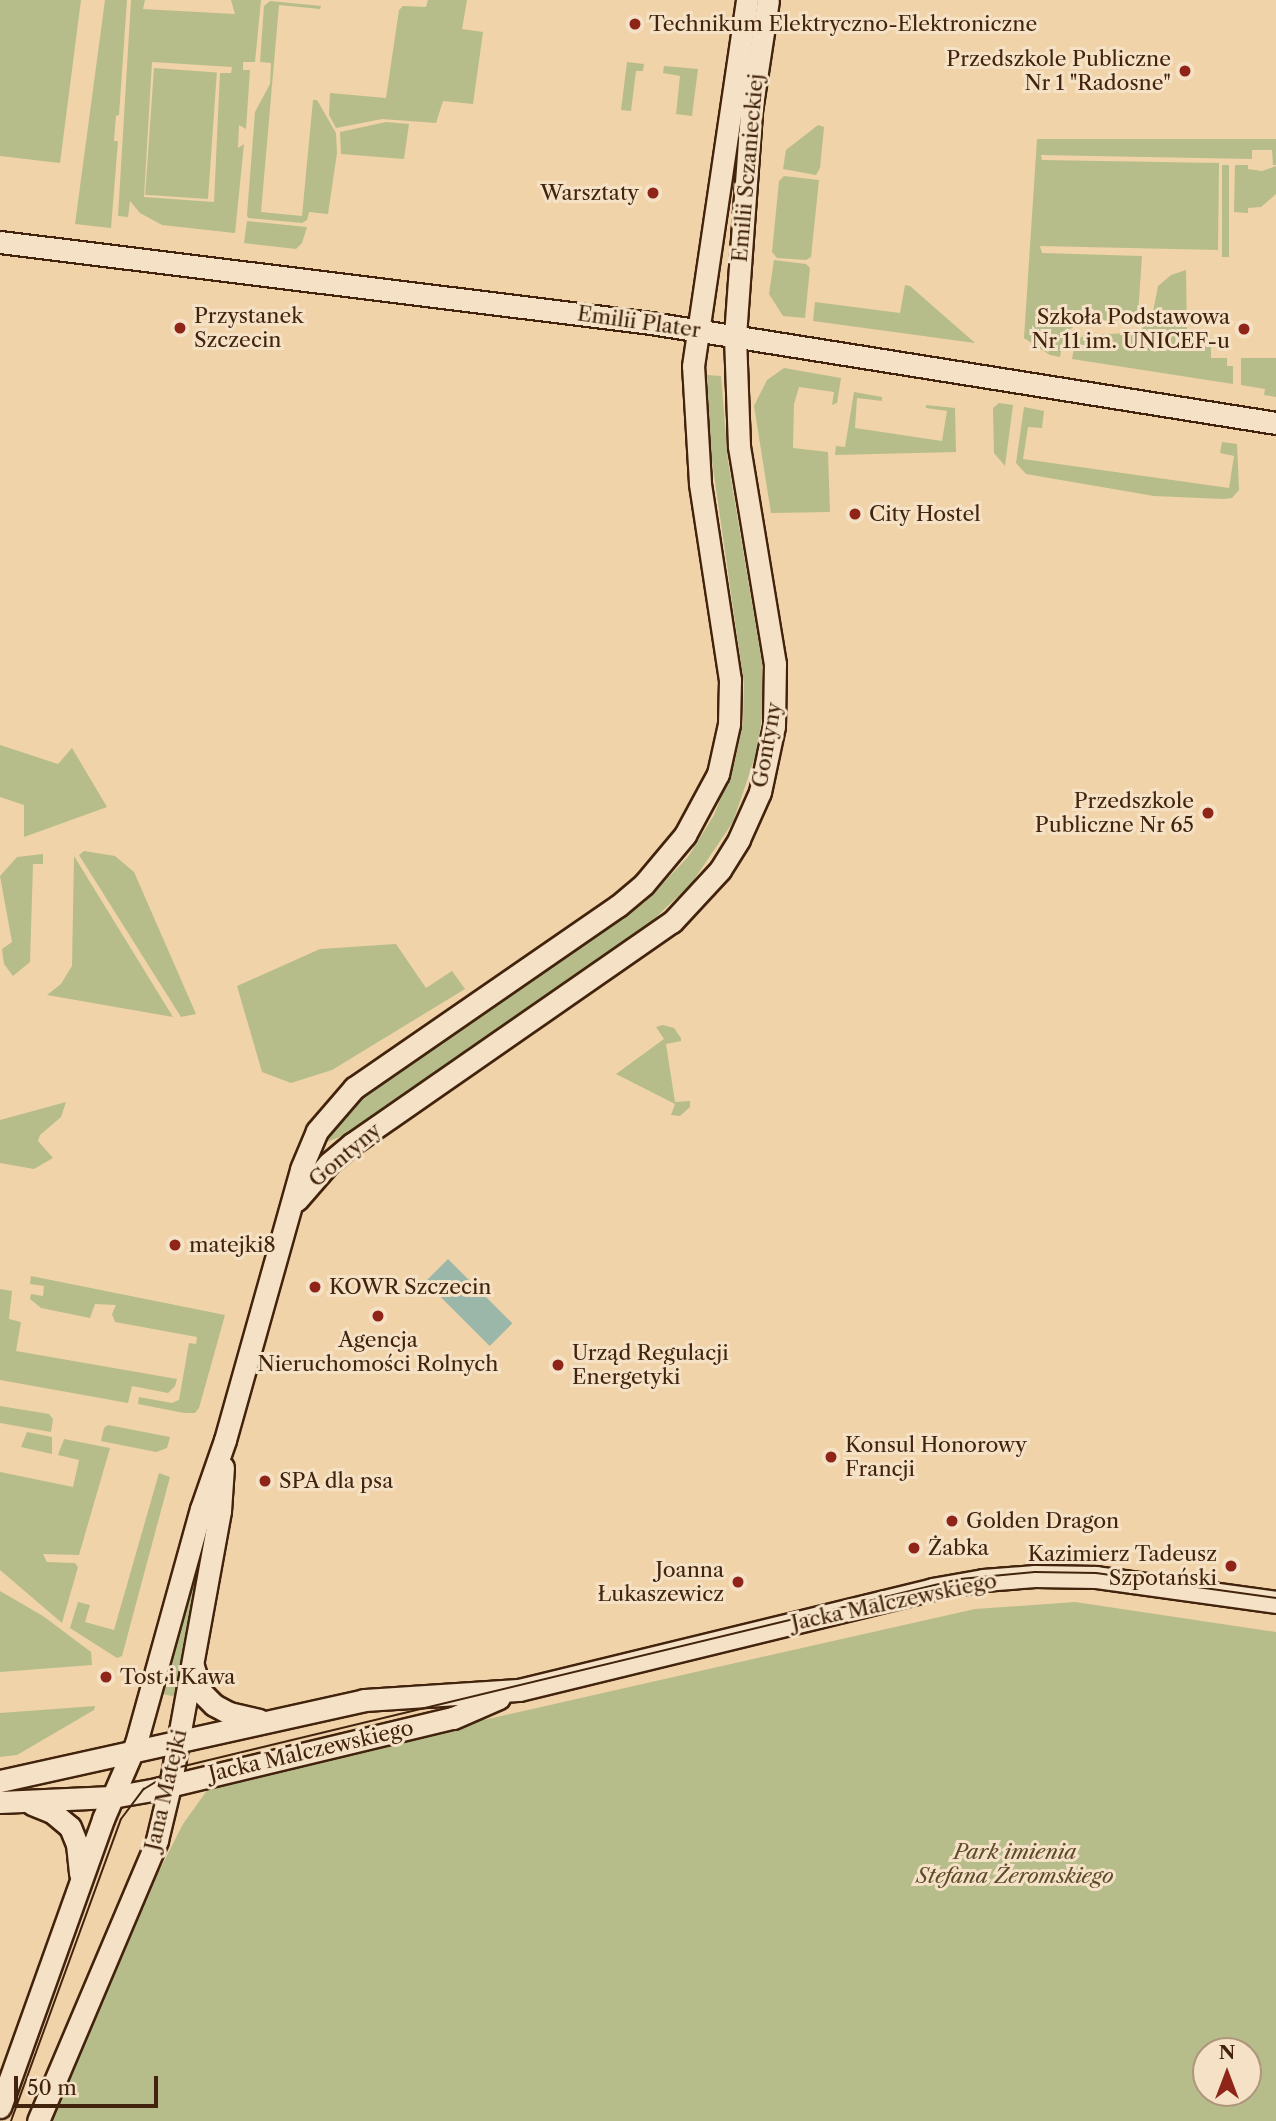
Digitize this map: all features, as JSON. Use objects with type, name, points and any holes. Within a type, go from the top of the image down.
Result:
[{"type":"street","name":"Emilii Sczanieckiej","points":[[696,330],[747,0]]},
{"type":"street","name":"Emilii Sczanieckiej","points":[[735,336],[751,111],[768,0]]},
{"type":"street","name":"Emilii Plater","points":[[0,242],[369,286],[696,330],[1276,423]]},
{"type":"street","name":"Gontyny","points":[[292,1207],[310,1145],[338,1103],[384,1066],[631,896],[676,849],[712,789],[726,740],[730,680],[697,460],[693,390],[696,330]]},
{"type":"street","name":"Gontyny","points":[[292,1207],[318,1175],[352,1144],[672,922],[711,882],[739,839],[767,766],[776,700],[774,647],[739,446],[735,336]]},
{"type":"street","name":"Jana Matejki","points":[[0,2107],[112,1797],[133,1752],[201,1509],[225,1440],[292,1207]]},
{"type":"street","name":"Jana Matejki","points":[[38,2121],[149,1862],[170,1786],[220,1511],[225,1440]]},
{"type":"street","name":"Jacka Malczewskiego","points":[[8,1802],[112,1797],[170,1786],[453,1718],[519,1690],[932,1589],[1000,1578],[1096,1577],[1276,1602]]},
{"type":"street","name":"Jacka Malczewskiego","points":[[193,1660],[196,1681],[214,1705],[239,1716],[275,1719]]},
{"type":"street","name":"Jacka Malczewskiego","points":[[0,1781],[364,1700],[519,1690]]},
{"type":"street","name":"Jacka Malczewskiego","points":[[8,1802],[43,1808],[69,1827],[80,1860],[78,1890]]},
{"type":"green space","points":[[0,0],[81,0],[60,163],[0,156]]},
{"type":"green space","points":[[105,0],[127,0],[119,115],[116,116],[114,141],[118,141],[111,228],[75,224]]},
{"type":"green space","points":[[131,0],[145,0],[143,9],[235,14],[231,0],[261,0],[255,62],[243,62],[243,70],[250,70],[246,129],[239,125],[238,148],[244,144],[235,233],[162,225],[140,213],[130,201],[128,217],[118,216]],"holes":[[[152,62],[232,67],[231,73],[220,73],[214,202],[144,197]]]},
{"type":"green space","points":[[428,0],[467,0],[462,29],[483,32],[473,104],[443,101],[436,123],[382,119],[336,128],[329,115],[330,93],[386,98],[399,10],[403,6],[426,7]]},
{"type":"green space","points":[[270,1],[321,6],[320,9],[279,5],[261,212],[302,216],[313,100],[317,100],[336,133],[337,153],[328,214],[309,212],[307,220],[302,223],[248,218],[247,215],[255,112],[270,84],[271,63],[260,62],[264,6]]},
{"type":"green space","points":[[627,62],[644,64],[643,71],[636,71],[631,111],[621,110]]},
{"type":"green space","points":[[664,66],[698,69],[692,116],[676,114],[680,76],[663,73]]},
{"type":"green space","points":[[154,68],[217,72],[208,199],[145,195]]},
{"type":"green space","points":[[386,122],[409,124],[404,159],[341,154],[340,132]]},
{"type":"green space","points":[[818,125],[824,127],[820,168],[816,175],[783,169],[786,150]]},
{"type":"green space","points":[[1037,139],[1276,139],[1276,165],[1273,165],[1272,150],[1252,150],[1252,159],[1041,155],[1042,160],[1219,163],[1218,250],[1040,246],[1042,253],[1142,256],[1138,314],[1128,320],[1080,321],[1064,335],[1060,357],[1050,355],[1024,338]]},
{"type":"green space","points":[[1222,165],[1229,165],[1229,257],[1222,257]]},
{"type":"green space","points":[[1235,165],[1248,165],[1248,169],[1262,171],[1276,166],[1276,194],[1261,207],[1248,208],[1248,213],[1234,212]]},
{"type":"green space","points":[[784,176],[819,180],[811,257],[806,260],[777,258],[772,252],[779,181]]},
{"type":"green space","points":[[247,221],[307,227],[302,243],[296,249],[244,243]]},
{"type":"green space","points":[[774,260],[806,264],[810,268],[805,318],[783,316],[769,294]]},
{"type":"green space","points":[[1186,270],[1187,334],[1211,334],[1211,358],[1227,358],[1227,366],[1233,366],[1233,384],[1072,359],[1075,343],[1084,335],[1132,333],[1144,327],[1152,317],[1158,286],[1171,275]]},
{"type":"green space","points":[[905,285],[910,286],[975,343],[813,321],[815,302],[900,313]]},
{"type":"green space","points":[[1241,358],[1276,358],[1276,397],[1264,395],[1265,389],[1241,385]]},
{"type":"green space","points":[[784,368],[841,378],[837,403],[832,405],[834,392],[799,387],[794,404],[793,448],[828,452],[830,512],[771,513],[754,406],[767,380]]},
{"type":"green space","points":[[707,375],[721,376],[728,461],[762,663],[762,718],[757,751],[733,822],[691,884],[652,921],[344,1135],[327,1142],[334,1126],[368,1093],[644,903],[688,857],[714,815],[735,761],[743,722],[744,684],[710,447]]},
{"type":"green space","points":[[854,392],[882,397],[882,401],[857,398],[855,428],[942,441],[947,411],[926,408],[926,405],[955,408],[956,452],[835,455],[836,446],[845,447]]},
{"type":"green space","points":[[999,403],[1013,405],[1005,466],[994,453],[993,408]]},
{"type":"green space","points":[[1024,407],[1044,411],[1042,428],[1028,427],[1023,459],[1229,488],[1234,456],[1220,453],[1222,442],[1237,444],[1239,490],[1232,498],[1223,499],[1154,496],[1026,474],[1016,463]]},
{"type":"green space","points":[[0,745],[58,764],[72,748],[107,807],[24,837],[24,805],[0,797]]},
{"type":"green space","points":[[84,851],[115,856],[134,872],[196,1014],[181,1017],[79,855]]},
{"type":"green space","points":[[43,854],[43,864],[33,864],[30,962],[13,976],[4,964],[2,949],[12,942],[0,876],[17,857]]},
{"type":"green space","points":[[74,856],[173,1017],[47,995],[61,984],[72,966]]},
{"type":"green space","points":[[396,944],[426,988],[452,971],[465,989],[332,1070],[291,1083],[262,1072],[237,986],[320,949]]},
{"type":"green space","points":[[663,1025],[674,1028],[681,1038],[681,1041],[666,1044],[675,1102],[690,1101],[690,1107],[680,1116],[671,1115],[675,1104],[616,1074],[664,1039],[656,1027]]},
{"type":"green space","points":[[66,1102],[61,1117],[40,1135],[38,1141],[53,1158],[34,1169],[0,1163],[0,1120]]},
{"type":"green space","points":[[31,1276],[225,1315],[199,1408],[195,1413],[138,1404],[139,1397],[172,1403],[179,1400],[189,1343],[196,1344],[197,1337],[115,1322],[112,1314],[116,1305],[95,1304],[90,1318],[41,1308],[30,1299],[31,1294],[43,1296],[44,1286],[30,1284]]},
{"type":"green space","points":[[0,1289],[12,1291],[9,1319],[21,1322],[16,1351],[177,1379],[175,1386],[168,1393],[132,1386],[128,1403],[0,1380]]},
{"type":"green space","points":[[0,1406],[49,1414],[53,1419],[51,1432],[0,1423]]},
{"type":"green space","points":[[108,1425],[170,1437],[167,1448],[156,1452],[101,1441],[104,1428]]},
{"type":"green space","points":[[27,1432],[52,1437],[52,1454],[21,1447]]},
{"type":"green space","points":[[64,1439],[110,1448],[79,1555],[43,1554],[47,1562],[75,1563],[78,1567],[62,1623],[0,1570],[0,1472],[73,1487],[79,1460],[58,1455]]},
{"type":"green space","points":[[159,1473],[170,1477],[122,1656],[117,1658],[70,1628],[78,1602],[90,1605],[85,1622],[114,1630]]},
{"type":"green space","points":[[195,1581],[197,1585],[176,1697],[159,1693],[189,1587]]},
{"type":"green space","points":[[0,1591],[43,1616],[91,1652],[92,1665],[0,1672]]},
{"type":"green space","name":"Park imienia Stefana Żeromskiego","points":[[1075,1602],[1276,1632],[1276,2121],[52,2121],[158,1873],[183,1824],[208,1789],[461,1725],[975,1609]]},
{"type":"green space","points":[[95,1706],[94,1710],[17,1755],[0,1757],[0,1713]]},
{"type":"shaded area","points":[[448,1259],[512,1323],[490,1346],[425,1282]]},
{"type":"tram line","points":[[11,2121],[121,1819],[144,1789],[180,1767],[960,1579],[1035,1572],[1096,1573],[1276,1598]]},
{"type":"place","name":"Technikum Elektryczno-Elektroniczne","points":[[635,24]]},
{"type":"place","name":"Przedszkole Publiczne Nr 1 \"Radosne\"","points":[[1185,71]]},
{"type":"place","name":"Warsztaty","points":[[653,193]]},
{"type":"place","name":"Przystanek Szczecin","points":[[180,328]]},
{"type":"place","name":"Szkoła Podstawowa Nr 11 im. UNICEF-u","points":[[1244,329]]},
{"type":"place","name":"City Hostel","points":[[855,514]]},
{"type":"place","name":"Przedszkole Publiczne Nr 65","points":[[1208,813]]},
{"type":"place","name":"matejki8","points":[[175,1245]]},
{"type":"place","name":"KOWR Szczecin","points":[[315,1287]]},
{"type":"place","name":"Agencja Nieruchomości Rolnych","points":[[378,1316]]},
{"type":"place","name":"Urząd Regulacji Energetyki","points":[[558,1365]]},
{"type":"place","name":"Konsul Honorowy Francji","points":[[831,1457]]},
{"type":"place","name":"SPA dla psa","points":[[265,1481]]},
{"type":"place","name":"Golden Dragon","points":[[952,1521]]},
{"type":"place","name":"Żabka","points":[[914,1548]]},
{"type":"place","name":"Kazimierz Tadeusz Szpotański","points":[[1231,1566]]},
{"type":"place","name":"Joanna Łukaszewicz","points":[[738,1582]]},
{"type":"place","name":"Tost i Kawa","points":[[106,1677]]}]
